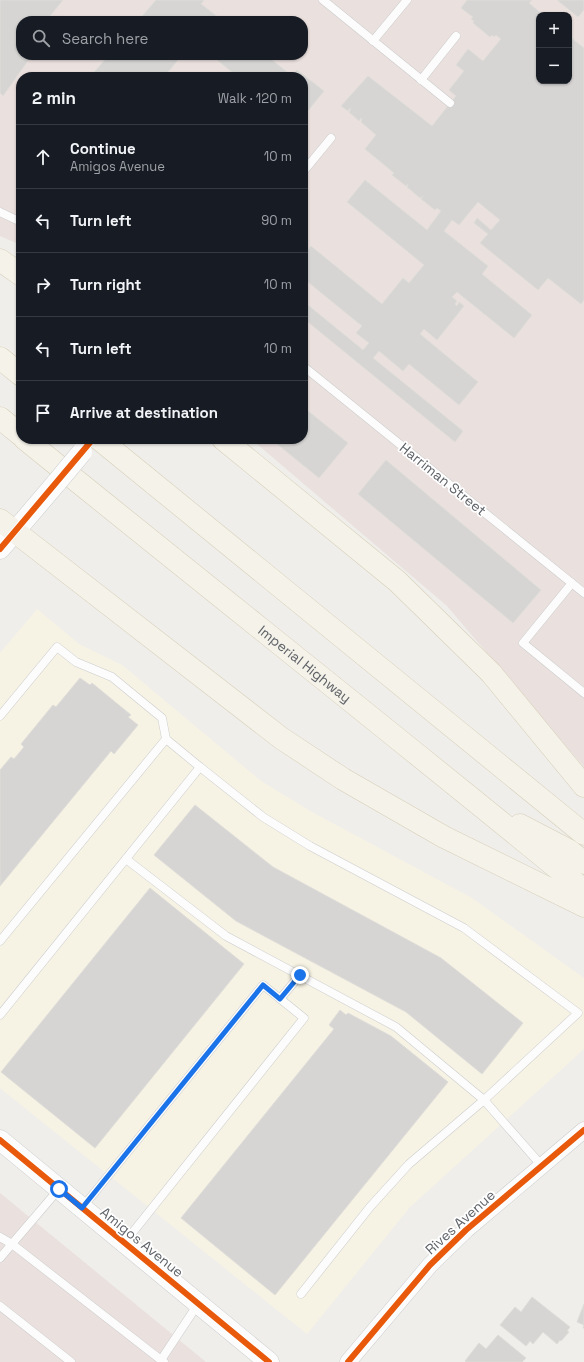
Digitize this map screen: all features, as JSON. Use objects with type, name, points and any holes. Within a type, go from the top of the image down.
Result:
[{"type":"main road","points":[[0,260],[16,271]]},
{"type":"main road","points":[[0,358],[16,371]]},
{"type":"main road","points":[[0,418],[16,431]]},
{"type":"main road","name":"Imperial Highway","points":[[31,444],[480,804],[584,890]]},
{"type":"main road","points":[[105,444],[584,834]]},
{"type":"main road","points":[[229,444],[398,580],[490,673],[584,786]]},
{"type":"main road","points":[[7,526],[281,738],[343,779],[444,837],[584,906]]},
{"type":"main road","points":[[480,804],[570,852],[584,863]]},
{"type":"street","points":[[0,549],[7,526],[88,444]]},
{"type":"street","name":"Rives Avenue","points":[[348,1362],[430,1265],[466,1230],[584,1130]]},
{"type":"street","name":"Amigos Avenue","points":[[0,1140],[269,1362]]},
{"type":"lane","points":[[323,0],[450,103]]},
{"type":"lane","points":[[373,41],[407,0]]},
{"type":"lane","points":[[421,80],[456,36]]},
{"type":"lane","points":[[308,166],[331,138]]},
{"type":"lane","points":[[0,212],[16,220]]},
{"type":"lane","name":"Harriman Street","points":[[308,370],[584,593]]},
{"type":"lane","points":[[572,583],[523,643],[584,693]]},
{"type":"lane","points":[[0,716],[57,647],[76,662],[112,677],[162,718],[166,739],[264,817],[310,846],[464,928],[578,1013],[484,1100],[409,1164],[370,1207],[301,1294]]},
{"type":"lane","points":[[0,941],[166,739]]},
{"type":"lane","points":[[0,1015],[200,767]]},
{"type":"lane","points":[[126,859],[226,936],[396,1027],[484,1100],[542,1166]]},
{"type":"lane","points":[[280,999],[300,975]]},
{"type":"lane","points":[[82,1208],[263,985],[304,1018],[125,1242]]},
{"type":"lane","points":[[0,1258],[59,1189]]},
{"type":"lane","points":[[0,1237],[12,1244],[162,1361],[198,1303]]},
{"type":"lane","points":[[0,1306],[71,1362]]},
{"type":"shaded area","points":[[0,0],[584,0],[584,767],[447,606],[257,444],[308,444],[308,72],[16,72],[16,243],[0,236]]},
{"type":"shaded area","points":[[37,609],[79,644],[122,665],[261,781],[312,812],[472,898],[584,978],[584,1049],[410,1207],[307,1334],[0,1088],[0,653]]},
{"type":"shaded area","points":[[0,1193],[206,1362],[0,1362]]},
{"type":"building","points":[[0,0],[63,0],[50,16],[16,16],[16,60],[28,60],[20,72],[16,72],[16,78],[3,96],[0,93]]},
{"type":"building","points":[[156,0],[204,0],[201,4],[217,16],[142,16]]},
{"type":"building","points":[[467,0],[532,0],[529,3],[540,12],[536,12],[536,84],[572,84],[572,38],[584,48],[584,300],[581,304],[548,278],[538,290],[480,243],[488,234],[474,223],[477,218],[491,230],[500,220],[478,202],[459,225],[452,220],[444,231],[488,266],[482,274],[532,315],[514,338],[457,292],[452,297],[457,301],[455,304],[457,306],[459,302],[464,306],[437,340],[424,329],[420,334],[478,382],[459,405],[409,364],[403,371],[379,351],[373,358],[463,431],[455,442],[308,322],[308,305],[363,350],[369,343],[356,333],[362,326],[308,282],[308,250],[311,246],[382,304],[403,278],[409,283],[424,265],[347,202],[365,180],[427,230],[441,211],[437,208],[435,210],[421,199],[423,196],[420,198],[407,187],[408,184],[406,186],[392,175],[394,173],[365,149],[376,135],[361,122],[361,118],[359,121],[349,112],[351,109],[350,108],[348,111],[341,106],[368,76],[432,126],[456,96],[449,90],[464,71],[456,65],[468,49],[483,61],[501,39],[496,35],[494,37],[492,35],[490,37],[473,23],[474,21],[471,19],[473,17],[461,8]]},
{"type":"building","points":[[557,0],[584,0],[584,10],[578,17]]},
{"type":"building","points":[[105,60],[178,60],[168,72],[94,72]]},
{"type":"building","points":[[217,60],[272,60],[287,72],[232,72]]},
{"type":"building","points":[[308,79],[324,91],[308,111]]},
{"type":"building","points":[[308,411],[348,443],[319,478],[277,444],[308,444]]},
{"type":"building","points":[[386,460],[541,590],[513,623],[358,494]]},
{"type":"building","points":[[80,678],[90,685],[92,683],[131,715],[128,717],[138,725],[114,754],[111,751],[0,886],[0,770],[11,757],[14,759],[24,747],[21,744],[53,705],[56,707]]},
{"type":"building","points":[[195,805],[273,867],[441,958],[523,1023],[482,1074],[406,1012],[236,921],[154,855]]},
{"type":"building","points":[[150,888],[244,964],[95,1148],[1,1072]]},
{"type":"building","points":[[340,1010],[346,1015],[348,1013],[391,1036],[448,1082],[275,1295],[181,1218],[334,1029],[329,1025]]},
{"type":"building","points":[[532,1297],[570,1327],[567,1331],[569,1332],[557,1344],[543,1332],[533,1344],[530,1341],[526,1346],[500,1325],[515,1307],[521,1312]]},
{"type":"building","points":[[584,1304],[584,1325],[577,1322]]},
{"type":"building","points":[[498,1335],[526,1358],[522,1362],[465,1361],[479,1343],[486,1349]]},
{"type":"cycle path","points":[[0,549],[89,444]]},
{"type":"cycle path","points":[[348,1362],[430,1265],[466,1230],[584,1130]]},
{"type":"cycle path","points":[[0,1140],[269,1362]]},
{"type":"route","points":[[59,1189],[82,1208],[263,985],[280,999],[300,975]]}]
